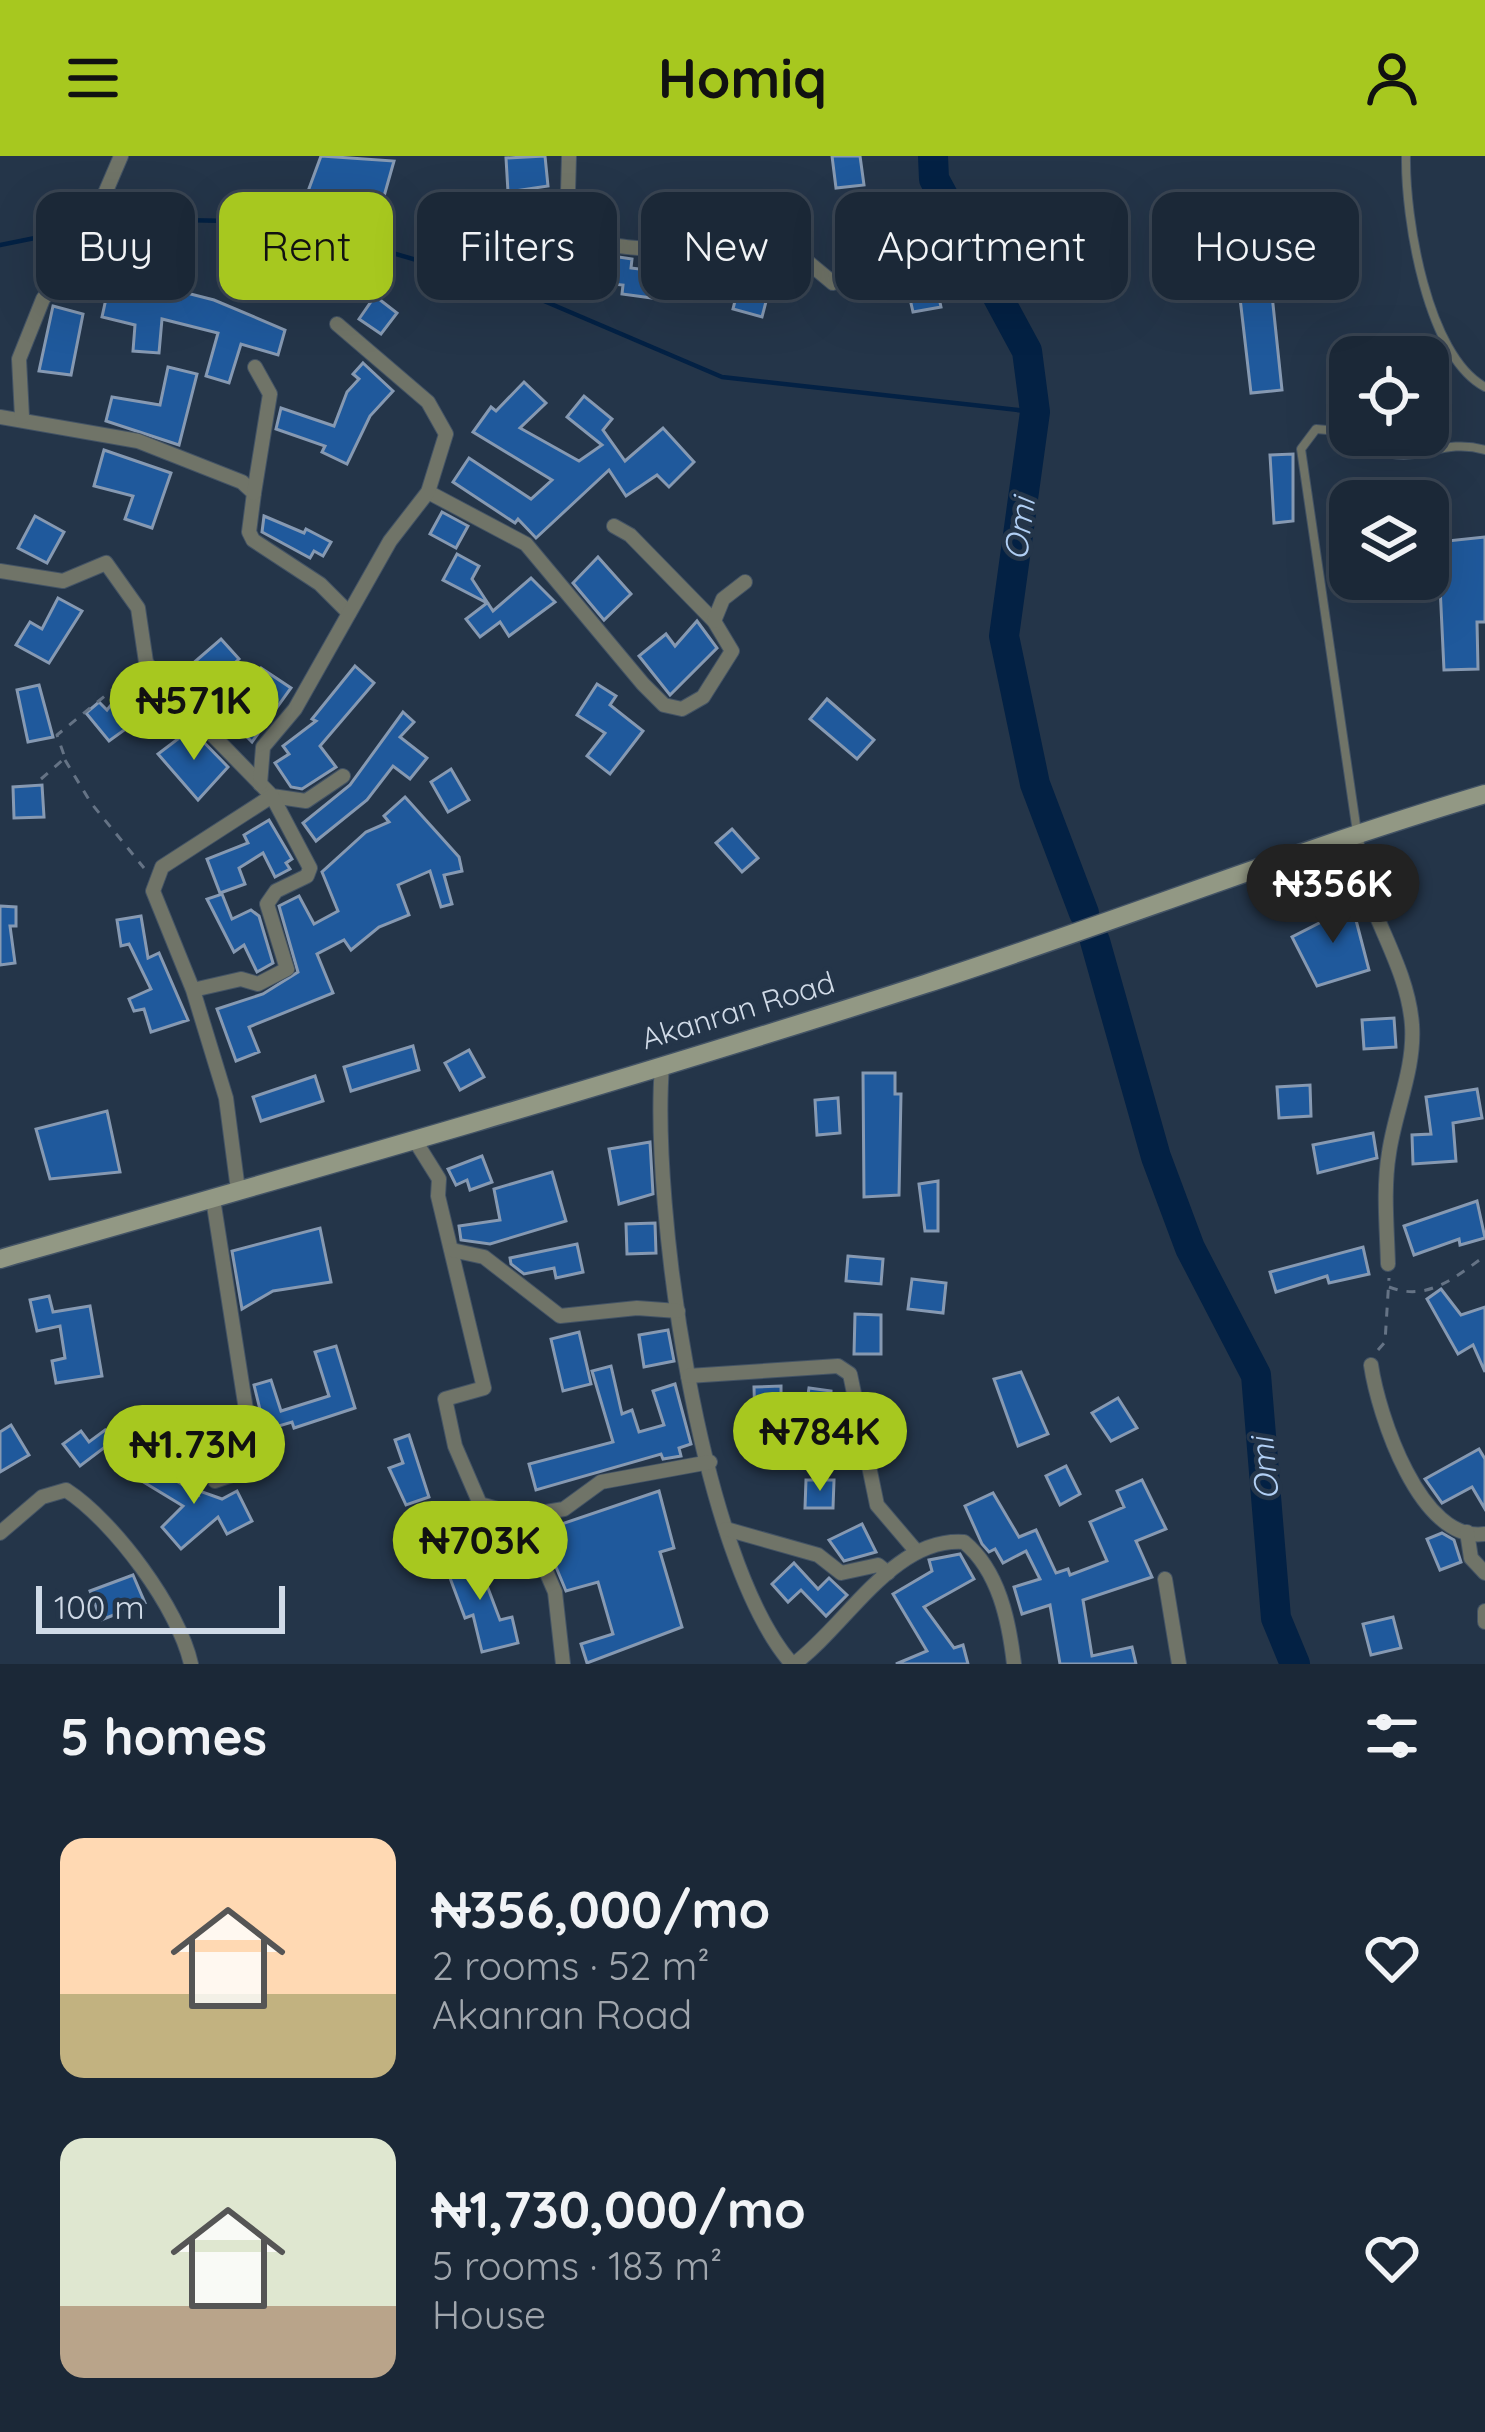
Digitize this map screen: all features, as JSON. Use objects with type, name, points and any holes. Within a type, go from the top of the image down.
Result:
[{"type":"main road","name":"Akanran Road","points":[[0,1259],[662,1066],[927,983],[1357,832],[1485,794]]},
{"type":"street","points":[[22,417],[19,359],[43,299],[82,247],[121,156]]},
{"type":"street","points":[[569,156],[567,227],[589,241],[765,264],[803,258],[833,283]]},
{"type":"street","points":[[260,784],[263,747],[295,709],[390,541],[428,492],[446,434],[428,401],[337,324]]},
{"type":"street","points":[[255,367],[270,394],[249,532],[320,584],[349,614]]},
{"type":"street","points":[[0,417],[22,417],[138,441],[242,482],[254,493]]},
{"type":"street","points":[[428,492],[526,544],[664,705],[682,710],[704,697],[732,651],[714,621],[630,535],[614,526]]},
{"type":"street","points":[[0,571],[64,581],[106,563],[138,608],[146,662],[272,796],[310,868],[307,876],[276,891],[267,904],[287,969],[258,984],[241,979],[193,990]]},
{"type":"street","points":[[714,621],[723,599],[745,582]]},
{"type":"street","points":[[238,1190],[226,1099],[193,990],[159,914],[156,884],[162,867],[272,796],[306,801],[343,776]]},
{"type":"street","points":[[1357,832],[1354,865],[1388,933],[1412,1027],[1404,1096],[1386,1175],[1388,1264]]},
{"type":"street","points":[[662,1066],[657,1130],[688,1376],[730,1549],[779,1649],[793,1664],[826,1640],[888,1573],[940,1540],[964,1542],[994,1581],[1010,1629],[1014,1664]]},
{"type":"street","points":[[414,1139],[439,1179],[484,1388],[445,1400],[455,1446],[480,1504],[522,1516],[564,1509],[601,1483],[710,1462]]},
{"type":"street","points":[[213,1198],[255,1467],[215,1481]]},
{"type":"street","points":[[452,1250],[484,1257],[560,1316],[637,1307],[678,1311]]},
{"type":"street","points":[[1371,1365],[1377,1402],[1410,1479],[1436,1514],[1467,1532],[1485,1534]]},
{"type":"street","points":[[688,1376],[838,1366],[850,1374],[877,1505],[917,1552]]},
{"type":"street","points":[[0,1533],[42,1497],[66,1490],[92,1507],[168,1606],[190,1664]]},
{"type":"street","points":[[522,1516],[555,1592],[562,1664]]},
{"type":"street","points":[[726,1528],[818,1556],[841,1573],[877,1565],[888,1573]]},
{"type":"street","points":[[1467,1532],[1471,1558],[1485,1573]]},
{"type":"street","points":[[1165,1579],[1178,1664]]},
{"type":"street","points":[[1485,1611],[1485,1622]]},
{"type":"lane","points":[[1406,156],[1418,254],[1440,334],[1467,378],[1485,387]]},
{"type":"lane","points":[[1329,431],[1316,429],[1301,449],[1357,832]]},
{"type":"lane","points":[[1449,448],[1485,449]]},
{"type":"path","points":[[146,662],[57,736],[64,758],[91,803],[156,884]]},
{"type":"path","points":[[41,779],[64,758]]},
{"type":"path","points":[[1389,1287],[1411,1296],[1441,1287],[1485,1256]]},
{"type":"path","points":[[1371,1365],[1384,1342],[1388,1264]]},
{"type":"building","points":[[321,156],[394,161],[385,192],[308,192]]},
{"type":"building","points":[[545,156],[548,186],[508,192],[506,158]]},
{"type":"building","points":[[832,156],[860,156],[864,185],[836,188]]},
{"type":"building","points":[[617,257],[632,259],[631,268],[641,269],[641,297],[622,294],[623,285],[617,284]]},
{"type":"building","points":[[195,295],[285,330],[278,355],[241,344],[229,383],[206,376],[218,333],[162,319],[159,353],[133,351],[135,325],[102,317],[106,300],[195,300]]},
{"type":"building","points":[[372,300],[380,300],[397,313],[381,334],[359,319]]},
{"type":"building","points":[[735,300],[766,300],[762,317],[733,309]]},
{"type":"building","points":[[910,300],[939,300],[941,307],[913,312]]},
{"type":"building","points":[[1240,300],[1273,300],[1282,390],[1251,393]]},
{"type":"building","points":[[53,306],[83,314],[71,375],[39,371]]},
{"type":"building","points":[[363,363],[393,391],[370,416],[347,464],[322,452],[325,446],[276,429],[281,408],[334,426],[347,392],[359,379],[353,374]]},
{"type":"building","points":[[168,367],[197,374],[179,445],[106,421],[112,397],[160,405]]},
{"type":"building","points":[[524,382],[546,403],[520,428],[579,461],[602,445],[567,417],[584,396],[612,419],[603,430],[625,461],[663,428],[694,462],[669,487],[657,475],[626,496],[609,470],[536,538],[518,519],[515,523],[453,482],[469,458],[531,499],[552,480],[473,432],[491,407],[496,411]]},
{"type":"building","points":[[104,450],[171,473],[152,528],[125,519],[133,496],[94,486]]},
{"type":"building","points":[[1293,454],[1293,521],[1274,523],[1270,455]]},
{"type":"building","points":[[442,512],[468,526],[456,548],[430,534]]},
{"type":"building","points":[[35,516],[64,532],[47,563],[18,548]]},
{"type":"building","points":[[264,516],[331,542],[323,556],[314,551],[310,558],[262,532]]},
{"type":"building","points":[[1485,537],[1485,622],[1477,622],[1478,669],[1444,670],[1441,600],[1449,600],[1449,541]]},
{"type":"building","points":[[457,554],[479,566],[472,579],[493,611],[531,578],[555,602],[509,636],[500,622],[480,637],[466,619],[487,603],[443,580]]},
{"type":"building","points":[[598,557],[631,594],[604,620],[573,583]]},
{"type":"building","points":[[58,598],[82,611],[49,663],[16,645],[30,622],[42,629]]},
{"type":"building","points":[[697,621],[717,648],[670,695],[639,656],[666,634],[675,646]]},
{"type":"building","points":[[221,639],[239,659],[201,693],[183,672]]},
{"type":"building","points":[[355,666],[374,683],[320,746],[336,767],[302,789],[291,787],[275,763],[289,754],[283,746],[316,721],[312,719]]},
{"type":"building","points":[[261,668],[291,688],[252,742],[233,723],[258,696],[246,686]]},
{"type":"building","points":[[135,675],[157,694],[134,723],[109,741],[86,713],[99,702],[107,710]]},
{"type":"building","points":[[597,684],[616,696],[610,705],[643,731],[610,774],[587,756],[605,733],[577,715]]},
{"type":"building","points":[[39,685],[53,737],[28,742],[17,690]]},
{"type":"building","points":[[827,699],[874,740],[857,759],[810,719]]},
{"type":"building","points":[[403,712],[414,722],[400,737],[427,758],[410,779],[393,766],[367,800],[316,841],[303,823],[350,785]]},
{"type":"building","points":[[191,729],[228,767],[198,800],[158,754]]},
{"type":"building","points":[[451,769],[469,800],[448,812],[431,782]]},
{"type":"building","points":[[42,785],[44,817],[14,818],[13,787]]},
{"type":"building","points":[[405,797],[459,857],[462,871],[444,875],[452,904],[441,907],[430,871],[398,885],[409,915],[379,927],[351,950],[344,940],[317,954],[333,993],[249,1027],[259,1052],[236,1061],[217,1009],[263,994],[298,972],[279,906],[299,896],[314,924],[338,911],[322,872],[366,832],[389,822],[384,816]]},
{"type":"building","points":[[269,820],[292,859],[286,863],[290,869],[275,877],[263,853],[239,868],[245,884],[220,893],[207,859],[248,843],[244,835]]},
{"type":"building","points":[[732,829],[758,858],[742,872],[716,843]]},
{"type":"building","points":[[222,894],[232,919],[251,910],[259,916],[273,963],[257,972],[244,945],[234,952],[207,899]]},
{"type":"building","points":[[1351,901],[1369,970],[1317,986],[1292,937],[1323,921],[1320,915]]},
{"type":"building","points":[[0,906],[16,907],[16,926],[10,926],[15,963],[0,965]]},
{"type":"building","points":[[141,916],[148,958],[159,953],[188,1020],[151,1032],[144,1009],[134,1011],[129,999],[151,989],[129,944],[121,946],[117,920]]},
{"type":"building","points":[[1394,1018],[1396,1047],[1364,1049],[1362,1020]]},
{"type":"building","points":[[413,1046],[419,1070],[351,1091],[344,1067]]},
{"type":"building","points":[[469,1050],[484,1077],[460,1090],[445,1063]]},
{"type":"building","points":[[863,1073],[895,1073],[895,1094],[901,1094],[899,1195],[864,1197]]},
{"type":"building","points":[[315,1076],[323,1101],[261,1121],[253,1097]]},
{"type":"building","points":[[1310,1085],[1311,1116],[1279,1118],[1277,1087]]},
{"type":"building","points":[[1477,1089],[1482,1118],[1453,1123],[1456,1161],[1413,1164],[1412,1135],[1431,1134],[1426,1097]]},
{"type":"building","points":[[838,1098],[840,1133],[817,1135],[815,1100]]},
{"type":"building","points":[[107,1111],[120,1172],[50,1179],[36,1129]]},
{"type":"building","points":[[1373,1133],[1377,1158],[1318,1173],[1313,1145]]},
{"type":"building","points":[[650,1142],[653,1194],[619,1204],[609,1149]]},
{"type":"building","points":[[482,1156],[492,1182],[470,1190],[467,1180],[456,1185],[448,1169]]},
{"type":"building","points":[[552,1172],[566,1221],[490,1244],[461,1240],[459,1226],[500,1220],[494,1189]]},
{"type":"building","points":[[938,1181],[938,1231],[925,1231],[919,1184]]},
{"type":"building","points":[[1477,1201],[1485,1238],[1460,1245],[1459,1239],[1414,1255],[1404,1226]]},
{"type":"building","points":[[655,1223],[656,1253],[627,1254],[626,1224]]},
{"type":"building","points":[[320,1228],[331,1282],[273,1291],[242,1309],[232,1251]]},
{"type":"building","points":[[577,1244],[583,1272],[556,1278],[554,1268],[524,1274],[511,1264],[510,1258]]},
{"type":"building","points":[[1363,1247],[1369,1274],[1329,1283],[1327,1276],[1276,1292],[1270,1272]]},
{"type":"building","points":[[848,1256],[883,1259],[881,1284],[846,1281]]},
{"type":"building","points":[[912,1279],[946,1283],[943,1313],[908,1309]]},
{"type":"building","points":[[1441,1289],[1461,1315],[1485,1307],[1485,1372],[1473,1345],[1458,1354],[1427,1299]]},
{"type":"building","points":[[49,1296],[53,1312],[90,1306],[102,1376],[56,1383],[52,1361],[65,1358],[60,1326],[37,1331],[30,1300]]},
{"type":"building","points":[[855,1314],[881,1315],[881,1354],[854,1354]]},
{"type":"building","points":[[668,1330],[674,1361],[644,1367],[639,1335]]},
{"type":"building","points":[[579,1332],[591,1384],[563,1391],[551,1339]]},
{"type":"building","points":[[336,1346],[355,1408],[294,1428],[292,1422],[265,1430],[254,1385],[271,1380],[281,1411],[329,1396],[315,1352]]},
{"type":"building","points":[[611,1366],[622,1414],[632,1410],[639,1432],[664,1425],[653,1391],[675,1384],[691,1444],[679,1448],[681,1456],[663,1459],[661,1454],[536,1490],[529,1464],[613,1442],[592,1371]]},
{"type":"building","points":[[1021,1372],[1048,1434],[1018,1446],[994,1379]]},
{"type":"building","points":[[781,1386],[781,1401],[807,1401],[809,1388],[831,1391],[830,1456],[798,1449],[801,1421],[755,1422],[754,1387]]},
{"type":"building","points":[[1118,1398],[1137,1428],[1111,1441],[1092,1413]]},
{"type":"building","points":[[11,1425],[29,1455],[0,1472],[0,1432]]},
{"type":"building","points":[[227,1426],[238,1461],[193,1479],[181,1441]]},
{"type":"building","points":[[105,1430],[113,1441],[80,1466],[63,1444],[81,1431],[89,1442]]},
{"type":"building","points":[[409,1435],[429,1497],[406,1505],[389,1468],[403,1463],[395,1440]]},
{"type":"building","points":[[1479,1449],[1485,1459],[1485,1509],[1472,1487],[1442,1503],[1425,1479]]},
{"type":"building","points":[[142,1460],[198,1494],[197,1490],[222,1499],[237,1491],[252,1521],[227,1534],[218,1517],[181,1549],[162,1527],[183,1506],[132,1475]]},
{"type":"building","points":[[1066,1466],[1080,1494],[1060,1505],[1046,1476]]},
{"type":"building","points":[[806,1480],[834,1480],[833,1508],[805,1508]]},
{"type":"building","points":[[1142,1480],[1166,1529],[1136,1541],[1152,1577],[1083,1600],[1092,1656],[1132,1647],[1136,1664],[1060,1664],[1050,1605],[1022,1614],[1014,1587],[1040,1579],[1026,1551],[1003,1563],[995,1549],[989,1552],[982,1544],[965,1506],[993,1493],[1019,1537],[1036,1530],[1056,1573],[1068,1569],[1070,1575],[1107,1561],[1090,1522],[1124,1507],[1117,1491]]},
{"type":"building","points":[[659,1491],[674,1548],[660,1552],[682,1627],[587,1663],[581,1644],[613,1634],[598,1582],[566,1591],[541,1531]]},
{"type":"building","points":[[862,1524],[876,1552],[844,1561],[829,1540]]},
{"type":"building","points":[[1442,1533],[1454,1540],[1461,1562],[1440,1570],[1427,1539]]},
{"type":"building","points":[[474,1551],[500,1620],[512,1617],[518,1643],[482,1652],[473,1615],[465,1618],[444,1562]]},
{"type":"building","points":[[960,1554],[974,1579],[924,1607],[954,1648],[963,1645],[968,1664],[896,1664],[927,1651],[893,1594],[932,1571],[929,1560]]},
{"type":"building","points":[[794,1563],[818,1589],[829,1578],[847,1595],[826,1616],[801,1590],[788,1602],[772,1584]]},
{"type":"building","points":[[133,1575],[145,1603],[101,1620],[90,1591]]},
{"type":"building","points":[[1393,1617],[1401,1648],[1371,1655],[1363,1624]]},
{"type":"waterway","name":"Omi","points":[[933,156],[934,179],[1027,351],[1035,412],[1004,636],[1035,784],[1084,913]]},
{"type":"waterway","points":[[0,245],[129,219],[286,222],[516,289],[722,377],[1035,412]]},
{"type":"waterway","name":"Omi","points":[[1095,941],[1156,1157],[1190,1248],[1256,1375],[1276,1618],[1295,1664]]}]
